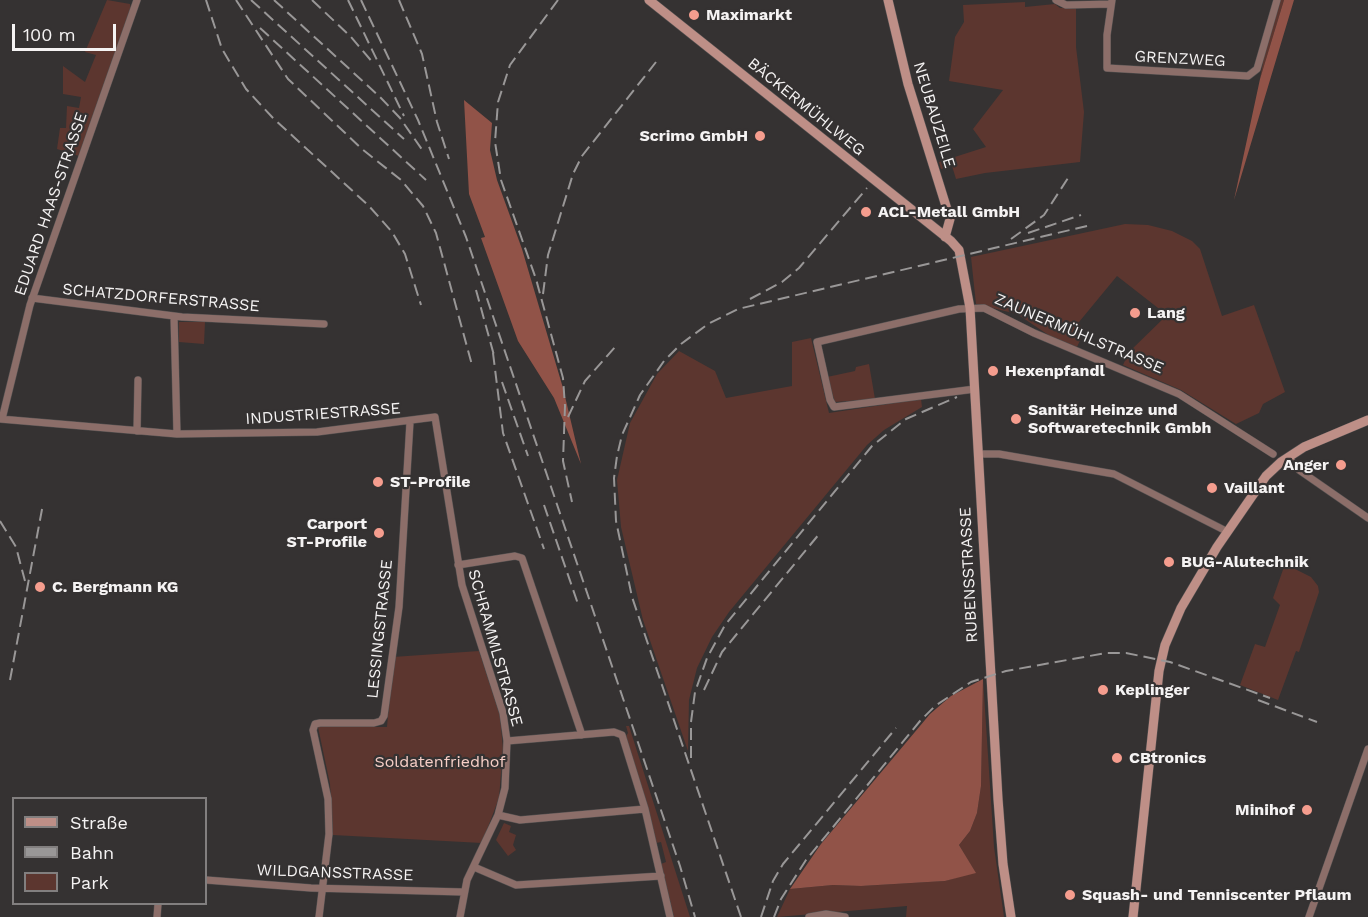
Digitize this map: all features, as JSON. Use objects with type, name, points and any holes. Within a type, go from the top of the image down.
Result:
[{"type":"street","name":"EDUARD HAAS-STRASSE","points":[[1,419],[32,298],[137,0]]},
{"type":"street","name":"BÄCKERMÜHLWEG","points":[[649,0],[945,237]]},
{"type":"street","name":"NEUBAUZEILE","points":[[888,0],[908,84],[950,219],[945,237]]},
{"type":"street","points":[[1056,0],[1066,5],[1111,2]]},
{"type":"street","name":"GRENZWEG","points":[[1111,2],[1107,68],[1251,75],[1257,69],[1277,0]]},
{"type":"street","name":"RUBENSSTRASSE","points":[[945,237],[959,250],[970,308],[998,799],[1003,864],[1011,917]]},
{"type":"street","name":"SCHATZDORFERSTRASSE","points":[[32,298],[174,316],[324,324]]},
{"type":"street","name":"ZAUNERMÜHLSTRASSE","points":[[975,389],[834,407],[816,345],[820,340],[970,308],[984,309],[1034,333],[1179,394],[1273,454]]},
{"type":"street","points":[[174,316],[177,434]]},
{"type":"street","points":[[137,431],[138,380]]},
{"type":"street","name":"INDUSTRIESTRASSE","points":[[1,419],[177,434],[316,432],[410,422],[435,417]]},
{"type":"street","name":"SCHRAMMLSTRASSE","points":[[435,417],[458,565],[465,595],[503,713],[507,741],[506,788],[498,815],[463,892],[460,917]]},
{"type":"street","points":[[1132,917],[1161,659],[1181,608],[1260,483],[1288,457],[1368,420]]},
{"type":"street","name":"LESSINGSTRASSE","points":[[319,917],[329,834],[328,799],[313,730],[315,724],[320,723],[374,723],[381,721],[384,716],[399,607],[410,422]]},
{"type":"street","points":[[978,454],[999,454],[1114,474],[1228,532]]},
{"type":"street","points":[[1288,457],[1299,470],[1368,518]]},
{"type":"street","points":[[458,565],[514,556],[522,558],[582,735]]},
{"type":"street","points":[[507,741],[614,732],[622,735],[645,809],[670,917]]},
{"type":"street","points":[[1309,917],[1368,749]]},
{"type":"street","points":[[498,815],[520,820],[645,809]]},
{"type":"street","points":[[474,867],[516,885],[661,876]]},
{"type":"street","name":"WILDGANSSTRASSE","points":[[207,880],[323,888],[463,892]]},
{"type":"street","points":[[809,917],[826,914],[846,917]]},
{"type":"green space","points":[[107,0],[130,4],[131,10],[79,156],[57,149],[60,128],[66,128],[67,106],[79,108],[81,97],[63,94],[63,66],[85,82],[96,55],[85,52]]},
{"type":"green space","points":[[1280,0],[1284,0],[1260,79],[1266,45]]},
{"type":"green space","points":[[1025,2],[1025,7],[1055,4],[1060,8],[1076,8],[1076,47],[1084,112],[1080,162],[985,173],[956,179],[952,166],[941,169],[939,162],[986,147],[973,129],[1003,90],[949,81],[955,37],[964,22],[963,5]]},
{"type":"green space","points":[[1125,224],[1148,225],[1172,231],[1192,241],[1200,249],[1222,316],[1254,305],[1285,392],[1263,404],[1259,413],[1236,424],[1181,390],[1123,365],[1129,352],[1167,315],[1117,276],[1079,322],[1083,334],[1077,347],[1050,336],[1017,314],[976,304],[971,257]]},
{"type":"green space","points":[[179,322],[205,322],[204,344],[179,342]]},
{"type":"green space","points":[[811,338],[829,413],[921,399],[922,407],[884,430],[867,445],[729,612],[712,637],[697,668],[689,700],[688,751],[643,620],[621,527],[617,480],[630,423],[657,374],[679,351],[715,371],[726,398],[792,386],[792,342]]},
{"type":"green space","points":[[869,364],[875,399],[835,402],[827,377],[855,371],[856,367]]},
{"type":"green space","points":[[1285,564],[1311,577],[1318,586],[1319,592],[1299,652],[1296,651],[1278,700],[1240,685],[1255,644],[1265,647],[1280,605],[1273,598]]},
{"type":"green space","name":"Soldatenfriedhof","points":[[479,651],[500,716],[503,749],[499,798],[482,843],[333,835],[330,784],[318,727],[387,727],[393,657]]},
{"type":"green space","points":[[983,679],[994,847],[1004,917],[906,917],[907,906],[777,917],[790,889],[945,881],[975,872],[959,845],[970,831],[977,813],[981,786]]},
{"type":"green space","points":[[626,726],[629,726],[690,917],[674,917],[661,864],[666,862],[661,842],[656,843],[626,736],[628,733]]},
{"type":"green space","points":[[504,823],[511,826],[509,832],[516,835],[513,845],[516,850],[508,856],[496,840]]},
{"type":"shaded area","points":[[1284,0],[1294,0],[1234,200],[1260,79]]},
{"type":"shaded area","points":[[464,100],[492,123],[490,150],[497,180],[522,249],[563,388],[581,464],[554,398],[518,341],[481,238],[485,237],[469,194]]},
{"type":"shaded area","points":[[983,679],[981,786],[977,813],[970,831],[959,845],[976,873],[945,881],[790,889],[821,844],[930,714],[951,696]]},
{"type":"railway","points":[[206,0],[222,49],[246,89],[273,118],[369,206],[392,232],[405,254],[421,305]]},
{"type":"railway","points":[[236,0],[288,79],[362,149],[401,180],[423,206],[436,233],[472,365]]},
{"type":"railway","points":[[251,0],[404,139]]},
{"type":"railway","points":[[274,0],[380,97],[400,118],[423,151]]},
{"type":"railway","points":[[312,0],[351,37],[374,64]]},
{"type":"railway","points":[[348,0],[404,116]]},
{"type":"railway","points":[[361,0],[418,120],[466,237],[680,866],[695,917]]},
{"type":"railway","points":[[399,0],[422,54],[437,122],[449,159]]},
{"type":"railway","points":[[558,0],[510,65],[498,102],[495,142],[501,180],[536,279],[563,378],[565,406],[563,461],[572,502]]},
{"type":"railway","points":[[260,28],[426,180]]},
{"type":"railway","points":[[543,294],[548,255],[573,174],[582,156],[656,62]]},
{"type":"railway","points":[[1011,239],[1044,215],[1070,175]]},
{"type":"railway","points":[[750,299],[782,282],[799,268],[867,188]]},
{"type":"railway","points":[[1028,233],[1081,215]]},
{"type":"railway","points":[[741,917],[632,597],[616,521],[614,478],[617,456],[622,435],[640,395],[664,361],[681,344],[708,324],[738,309],[1091,225]]},
{"type":"railway","points":[[476,290],[495,359]]},
{"type":"railway","points":[[568,417],[585,381],[616,346]]},
{"type":"railway","points":[[493,353],[503,433],[544,549]]},
{"type":"railway","points":[[502,382],[528,456]]},
{"type":"railway","points":[[691,758],[691,722],[695,692],[707,658],[725,625],[872,446],[906,419],[957,397]]},
{"type":"railway","points":[[10,680],[43,504]]},
{"type":"railway","points":[[544,505],[578,604]]},
{"type":"railway","points":[[0,521],[16,547],[25,581]]},
{"type":"railway","points":[[704,690],[722,652],[820,533]]},
{"type":"railway","points":[[774,917],[781,899],[806,860],[920,721],[935,706],[971,682],[1006,671],[1106,653],[1126,653],[1170,662],[1270,698]]},
{"type":"railway","points":[[1258,700],[1317,722]]},
{"type":"railway","points":[[761,917],[773,881],[783,864],[896,728]]},
{"type":"place","name":"Maximarkt","points":[[694,15]]},
{"type":"place","name":"Scrimo GmbH","points":[[760,136]]},
{"type":"place","name":"ACL-Metall GmbH","points":[[866,212]]},
{"type":"place","name":"Lang","points":[[1135,313]]},
{"type":"place","name":"Hexenpfandl","points":[[993,371]]},
{"type":"place","name":"Sanitär Heinze und Softwaretechnik Gmbh","points":[[1016,419]]},
{"type":"place","name":"Anger","points":[[1341,465]]},
{"type":"place","name":"ST-Profile","points":[[378,482]]},
{"type":"place","name":"Vaillant","points":[[1212,488]]},
{"type":"place","name":"Carport ST-Profile","points":[[379,533]]},
{"type":"place","name":"BUG-Alutechnik","points":[[1169,562]]},
{"type":"place","name":"C. Bergmann KG","points":[[40,587]]},
{"type":"place","name":"Keplinger","points":[[1103,690]]},
{"type":"place","name":"CBtronics","points":[[1117,758]]},
{"type":"place","name":"Minihof","points":[[1307,810]]},
{"type":"place","name":"Squash- und Tenniscenter Pflaum","points":[[1070,895]]}]
